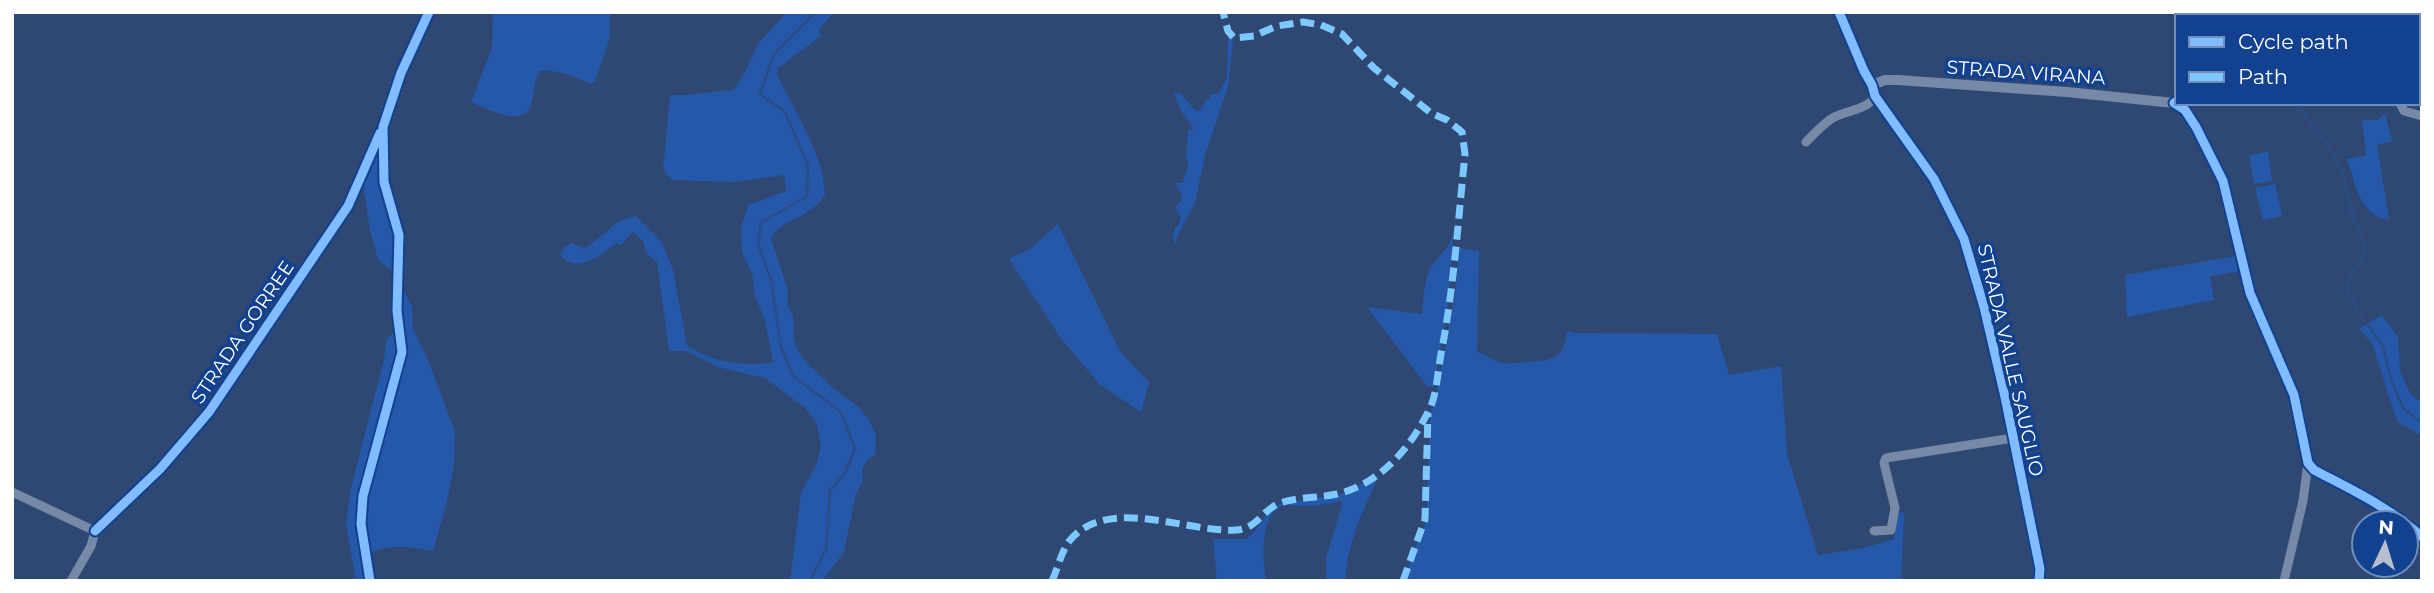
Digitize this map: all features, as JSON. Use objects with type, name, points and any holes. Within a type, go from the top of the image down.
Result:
[{"type":"street","points":[[370,581],[361,524],[363,496],[402,352],[397,311],[399,235],[384,181],[383,127],[401,73],[429,12]]},
{"type":"street","name":"STRADA VALLE SAUGLIO","points":[[1839,12],[1874,91],[1934,179],[1964,239],[1984,307],[2013,438],[2040,569],[2039,581]]},
{"type":"street","name":"STRADA VIRANA","points":[[1874,91],[1885,80],[1898,80],[2175,102]]},
{"type":"street","points":[[1806,142],[1841,113],[1865,106],[1874,91]]},
{"type":"street","points":[[2179,105],[2196,127],[2223,181],[2250,293],[2294,395],[2308,463],[2303,501],[2284,581]]},
{"type":"street","points":[[2401,105],[2404,111],[2422,116]]},
{"type":"street","name":"STRADA GORREE","points":[[95,531],[160,469],[209,412],[348,206],[383,127]]},
{"type":"street","points":[[1874,531],[1891,530],[1895,508],[1884,463],[1886,458],[2013,438]]},
{"type":"street","points":[[2308,463],[2314,470],[2377,502],[2422,537]]},
{"type":"street","points":[[12,492],[95,531],[91,546],[71,581]]},
{"type":"shaded area","points":[[493,12],[610,12],[609,41],[595,82],[591,84],[559,72],[539,71],[531,104],[521,116],[504,115],[471,102],[492,48]]},
{"type":"shaded area","points":[[787,12],[834,12],[819,29],[821,36],[777,69],[777,75],[814,148],[825,195],[812,209],[782,226],[771,238],[788,291],[787,304],[793,316],[797,349],[805,361],[835,390],[859,407],[876,435],[875,456],[868,459],[862,469],[863,481],[856,494],[844,552],[822,581],[790,581],[801,493],[817,463],[821,445],[816,421],[804,407],[765,378],[718,367],[687,351],[669,351],[657,262],[647,254],[643,241],[633,232],[621,245],[617,243],[588,261],[574,263],[560,255],[565,247],[572,243],[585,249],[619,221],[636,216],[662,242],[673,270],[687,346],[709,357],[728,362],[773,363],[752,274],[742,252],[741,226],[749,205],[786,191],[784,175],[734,182],[672,180],[663,170],[670,95],[733,90],[743,76],[758,44]]},
{"type":"shaded area","points":[[1230,37],[1233,40],[1228,87],[1205,155],[1195,203],[1175,246],[1175,227],[1179,225],[1181,217],[1175,208],[1182,196],[1175,183],[1182,183],[1189,163],[1186,158],[1188,130],[1193,127],[1181,111],[1174,93],[1180,93],[1196,111],[1200,111],[1206,100],[1210,99],[1210,95],[1219,93],[1227,77]]},
{"type":"shaded area","points":[[2385,114],[2392,141],[2377,145],[2389,220],[2371,212],[2365,205],[2356,188],[2347,159],[2366,155],[2362,120],[2378,120]]},
{"type":"shaded area","points":[[381,137],[396,235],[394,272],[378,260],[363,185]]},
{"type":"shaded area","points":[[2268,151],[2272,181],[2254,184],[2249,156]]},
{"type":"shaded area","points":[[2275,184],[2282,216],[2263,220],[2255,188]]},
{"type":"shaded area","points":[[1058,224],[1121,353],[1149,382],[1141,412],[1100,385],[1060,337],[1009,259],[1031,248]]},
{"type":"shaded area","points":[[1453,236],[1448,305],[1434,387],[1427,386],[1367,307],[1422,314],[1430,268]]},
{"type":"shaded area","points":[[1459,248],[1479,251],[1477,352],[1500,362],[1542,361],[1555,357],[1563,348],[1567,331],[1717,334],[1729,375],[1781,366],[1787,454],[1818,555],[1863,548],[1894,539],[1898,513],[1904,512],[1901,581],[1404,581],[1417,542],[1422,537],[1426,519],[1430,413],[1434,407],[1455,295]]},
{"type":"shaded area","points":[[2236,256],[2238,271],[2210,277],[2214,300],[2127,317],[2125,275]]},
{"type":"shaded area","points":[[403,289],[412,307],[413,329],[455,431],[454,464],[447,502],[433,551],[393,547],[370,553],[375,581],[356,581],[346,524],[351,488],[384,360],[386,339],[394,333],[402,332],[400,295]]},
{"type":"shaded area","points":[[2382,315],[2398,337],[2400,372],[2411,395],[2422,403],[2422,436],[2397,421],[2372,343],[2359,329]]},
{"type":"shaded area","points":[[1379,475],[1357,525],[1345,581],[1326,581],[1326,558],[1341,501],[1312,506],[1285,505],[1276,509],[1270,517],[1264,538],[1266,581],[1217,581],[1213,539],[1246,539],[1279,504],[1341,494]]},
{"type":"waterway","points":[[810,581],[826,549],[830,490],[845,473],[855,449],[841,412],[793,376],[781,347],[771,280],[758,244],[761,223],[807,196],[808,165],[785,112],[760,94],[774,54],[816,12]]},
{"type":"waterway","points":[[2298,105],[2333,154],[2343,175],[2353,216],[2365,246],[2362,261],[2352,271],[2347,289],[2361,316],[2383,346],[2392,382],[2403,408],[2422,423]]},
{"type":"marked path","points":[[1052,581],[1072,538],[1088,526],[1107,519],[1151,519],[1236,530],[1254,523],[1280,503],[1337,494],[1368,482],[1394,461],[1405,448],[1424,421],[1433,400],[1455,254],[1465,154],[1462,132],[1447,120],[1431,113],[1374,68],[1342,34],[1321,25],[1303,22],[1277,26],[1254,36],[1234,38],[1228,31],[1223,12]]},
{"type":"marked path","points":[[1403,581],[1425,519],[1428,414]]},
{"type":"cycle path","points":[[370,581],[361,524],[363,496],[402,352],[397,311],[399,235],[384,182],[383,127],[401,73],[429,12]]},
{"type":"cycle path","points":[[1839,12],[1875,96],[1934,179],[1964,239],[1984,307],[2005,397],[2040,569],[2039,581]]},
{"type":"cycle path","points":[[2177,105],[2185,110],[2196,127],[2223,181],[2250,293],[2294,395],[2308,463],[2314,470],[2383,508],[2422,537]]},
{"type":"cycle path","points":[[95,531],[160,469],[209,412],[348,206],[380,133]]}]
